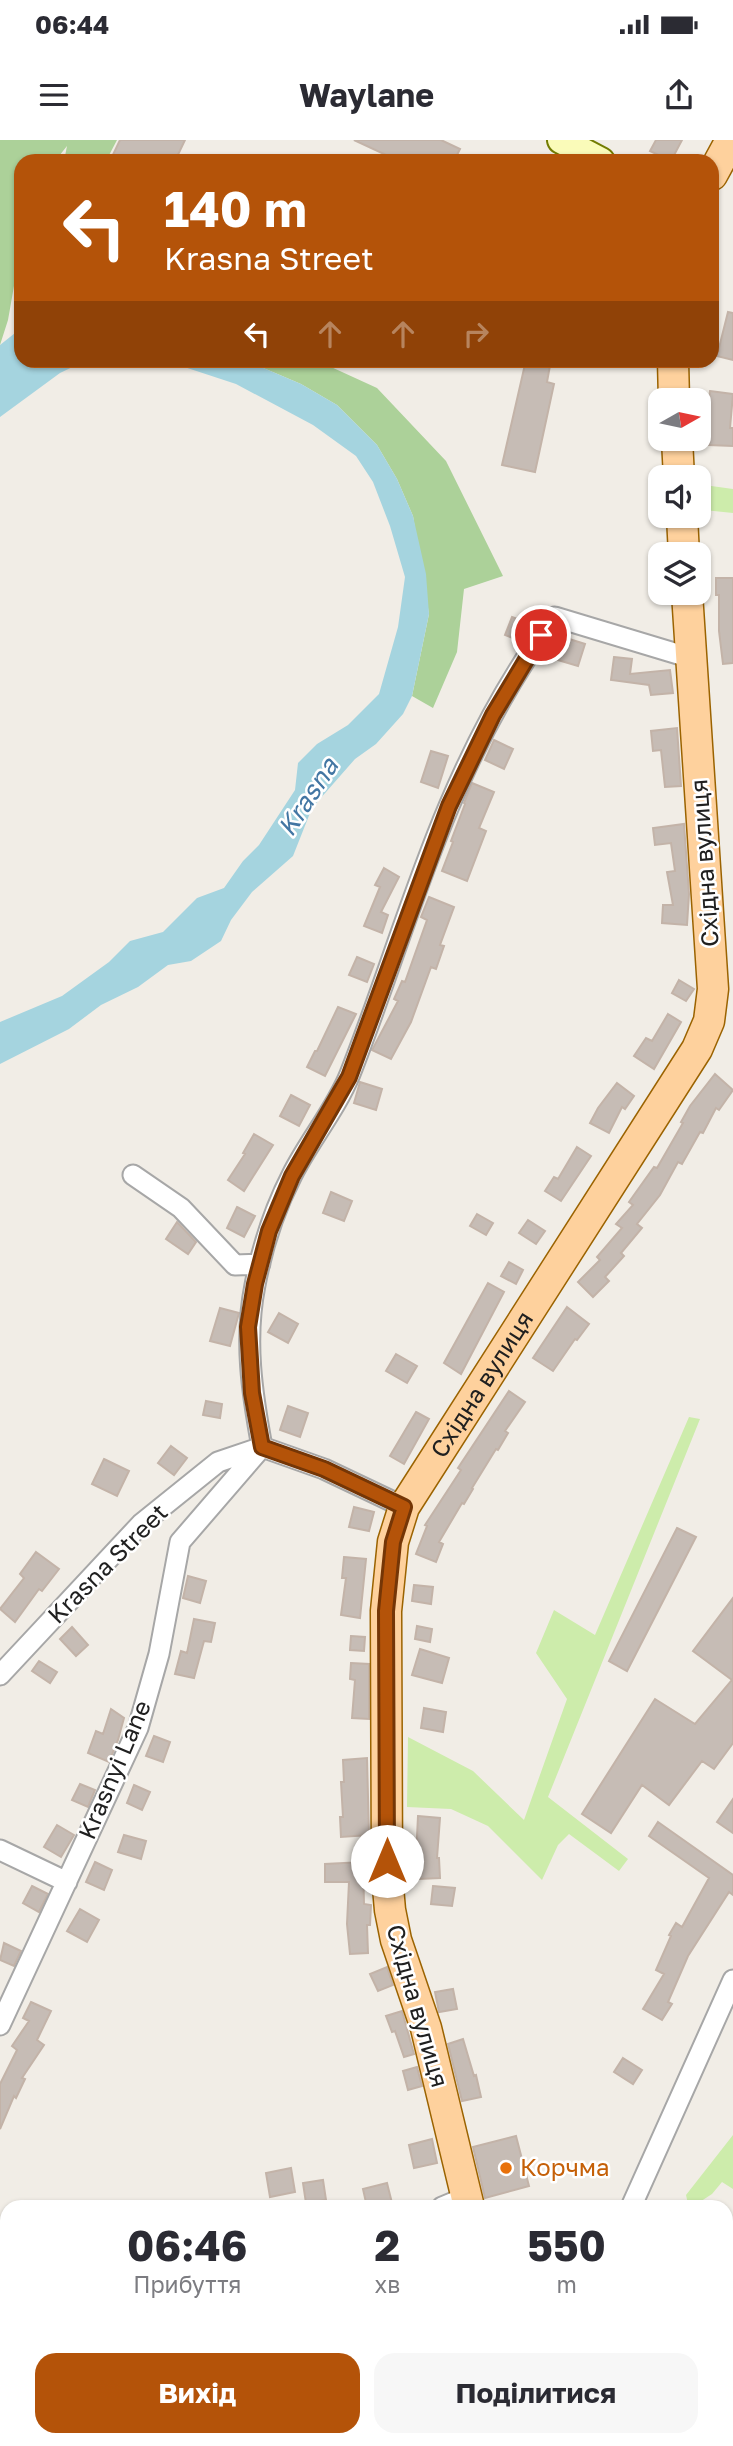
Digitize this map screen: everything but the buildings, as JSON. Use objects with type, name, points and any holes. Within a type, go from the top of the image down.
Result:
[{"type":"main road","points":[[719,162],[731,140]]},
{"type":"main road","points":[[673,368],[674,388]]},
{"type":"main road","name":"Східна вулиця","points":[[458,2200],[426,2028],[396,1940],[388,1887],[386,1611],[393,1542],[404,1507],[697,1049],[709,1021],[713,989],[688,605]]},
{"type":"street","points":[[561,140],[588,154]]},
{"type":"street","points":[[404,1507],[324,1469],[262,1447],[252,1393],[248,1327],[269,1231],[292,1176],[349,1077],[449,806],[493,715],[541,635],[555,617],[691,658]]},
{"type":"street","points":[[133,1175],[181,1208],[235,1265],[260,1264]]},
{"type":"street","name":"Krasna Street","points":[[0,1675],[141,1524],[218,1462],[262,1447]]},
{"type":"street","name":"Krasnyi Lane","points":[[0,2025],[138,1728],[159,1654],[180,1542],[262,1447]]},
{"type":"street","points":[[0,1850],[67,1882]]},
{"type":"street","points":[[634,2200],[733,1980]]},
{"type":"green space","points":[[0,140],[117,140],[110,154],[65,154],[67,146],[61,154],[14,154],[14,286],[0,345]]},
{"type":"green space","points":[[263,368],[333,368],[377,388],[446,461],[503,576],[464,589],[457,652],[433,708],[412,696],[429,614],[413,516],[397,479],[377,445],[337,405],[301,384]]},
{"type":"green space","points":[[711,486],[733,489],[733,513],[711,511]]},
{"type":"green space","points":[[689,1417],[700,1419],[548,1797],[628,1859],[619,1871],[569,1834],[558,1845],[542,1880],[488,1826],[451,1809],[407,1807],[408,1737],[473,1771],[524,1820],[567,1699],[536,1653],[554,1610],[595,1635]]},
{"type":"green space","points":[[733,2135],[733,2189],[722,2182],[703,2200],[687,2200],[686,2195]]},
{"type":"water","points":[[14,334],[14,368],[70,368],[0,417],[0,345]]},
{"type":"water","name":"Krasna","points":[[187,368],[263,368],[301,384],[337,405],[377,445],[397,479],[413,516],[426,574],[429,614],[412,696],[403,714],[376,744],[355,759],[312,808],[293,856],[252,892],[231,920],[221,941],[191,961],[168,965],[138,987],[101,1005],[69,1029],[0,1064],[0,1022],[62,996],[109,962],[130,941],[163,932],[197,898],[224,888],[243,861],[259,845],[295,790],[298,763],[317,744],[348,725],[379,694],[398,627],[405,577],[373,482],[356,456],[313,425],[236,384]]},
{"type":"place","name":"Корчма","points":[[506,2168]]},
{"type":"route","points":[[387,1861],[386,1611],[393,1542],[404,1507],[324,1469],[262,1447],[252,1393],[248,1327],[255,1284],[269,1231],[292,1176],[349,1077],[449,806],[493,715],[541,635]]}]
